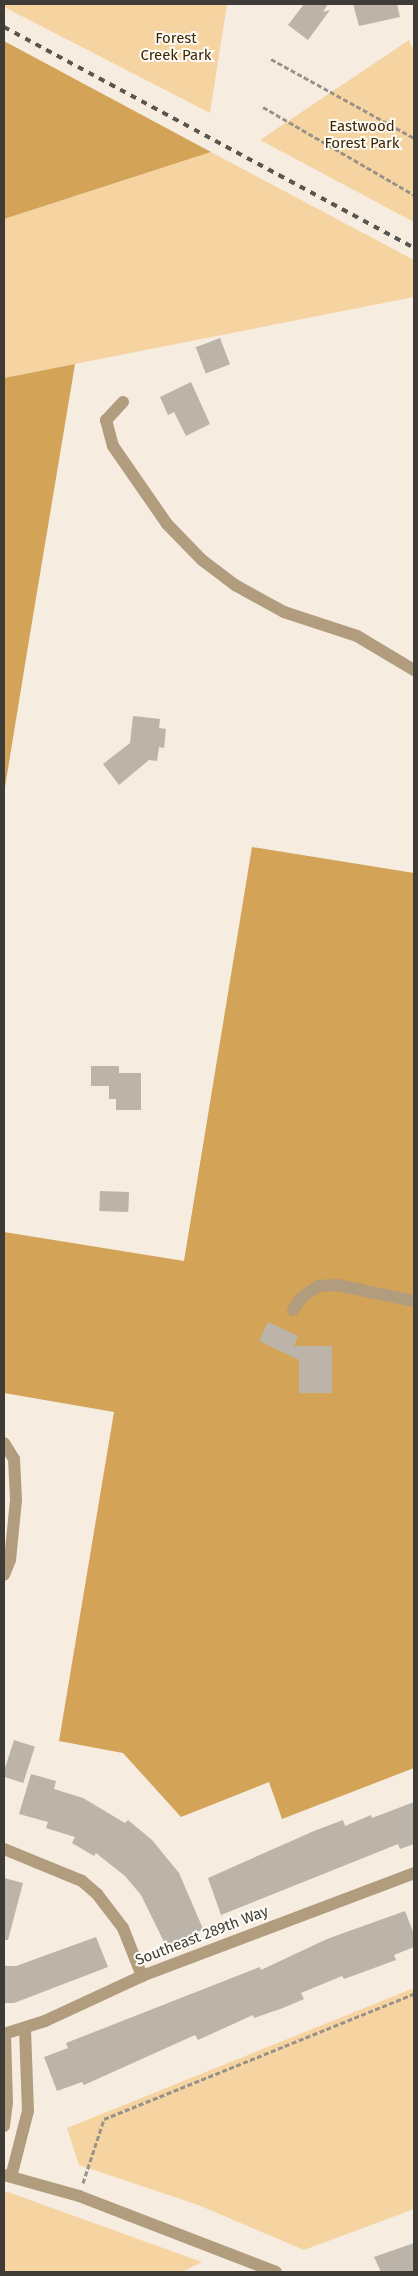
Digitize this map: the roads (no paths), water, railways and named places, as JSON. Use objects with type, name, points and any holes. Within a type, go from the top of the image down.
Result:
[{"type":"street","points":[[123,402],[106,420],[113,446],[167,524],[202,560],[235,585],[284,612],[357,636],[414,670]]},
{"type":"street","points":[[294,1310],[301,1298],[318,1286],[337,1285],[414,1301]]},
{"type":"street","points":[[4,1443],[14,1459],[16,1500],[10,1560],[4,1576]]},
{"type":"street","points":[[4,1849],[82,1881],[97,1894],[123,1928],[142,1976]]},
{"type":"street","name":"Southeast 289th Way","points":[[4,2034],[25,2028],[142,1976],[414,1872]]},
{"type":"street","points":[[25,2028],[28,2111],[7,2176],[79,2196],[276,2272]]},
{"type":"street","points":[[4,2034],[7,2103],[4,2126]]},
{"type":"railway","points":[[4,27],[414,248]]},
{"type":"park label","name":"Forest Creek Park","points":[[176,46]]},
{"type":"park label","name":"Eastwood Forest Park","points":[[362,134]]}]
